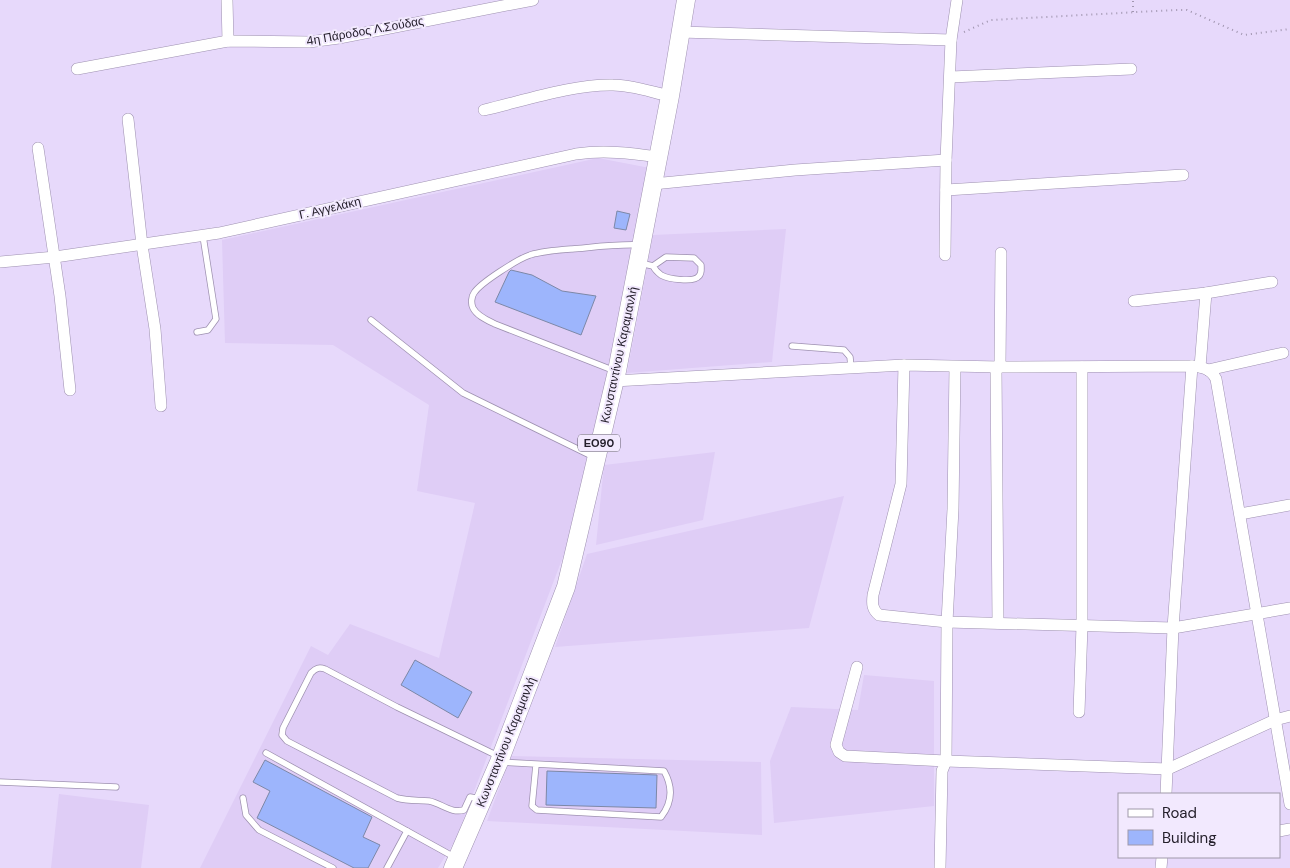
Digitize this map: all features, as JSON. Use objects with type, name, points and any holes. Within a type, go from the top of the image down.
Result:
[{"type":"main road","name":"Κωνσταντίνου Καραμανλή","points":[[456,864],[500,760],[566,587],[615,376],[646,264],[642,245],[686,0]]},
{"type":"street","points":[[227,0],[228,41]]},
{"type":"street","name":"4η Πάροδος Λ.Σούδας","points":[[77,68],[228,41],[309,42],[533,0]]},
{"type":"street","points":[[945,255],[946,160],[952,40],[957,0]]},
{"type":"street","points":[[680,32],[952,40]]},
{"type":"street","points":[[951,77],[1131,68]]},
{"type":"street","points":[[484,110],[590,86],[628,86],[670,96]]},
{"type":"street","points":[[128,119],[142,245],[155,328],[161,406]]},
{"type":"street","points":[[38,148],[55,257],[70,390]]},
{"type":"street","name":"Γ. Αγγελάκη","points":[[0,262],[55,257],[142,245],[267,224],[342,205],[576,154],[597,151],[658,157]]},
{"type":"street","points":[[653,184],[795,170],[946,160]]},
{"type":"street","points":[[946,190],[1183,175]]},
{"type":"street","points":[[998,622],[998,367],[1002,253]]},
{"type":"street","points":[[1134,301],[1206,293],[1272,282]]},
{"type":"street","points":[[1166,793],[1173,628],[1206,293]]},
{"type":"street","points":[[615,376],[904,365],[1200,368],[1283,353]]},
{"type":"street","points":[[904,365],[902,484],[872,603],[874,611],[879,615],[947,622],[1173,628],[1290,608]]},
{"type":"street","points":[[940,868],[942,771],[946,761],[947,622],[953,509],[955,367]]},
{"type":"street","points":[[1079,712],[1082,626],[1082,367]]},
{"type":"street","points":[[1200,368],[1213,374],[1216,379],[1290,804]]},
{"type":"street","points":[[1240,514],[1290,505]]},
{"type":"street","points":[[857,667],[836,745],[839,752],[845,756],[1168,769],[1275,720],[1290,716]]},
{"type":"lane","points":[[196,332],[208,330],[214,325],[216,319],[203,236]]},
{"type":"lane","points":[[615,376],[494,324],[473,308],[473,294],[518,260],[531,255],[598,246],[642,245]]},
{"type":"lane","points":[[666,258],[694,258],[701,264],[701,273],[694,280],[669,278],[646,264],[666,258]]},
{"type":"lane","points":[[371,320],[462,393],[596,458]]},
{"type":"lane","points":[[792,346],[844,350],[850,356],[851,367]]},
{"type":"lane","points":[[484,800],[470,797],[464,810],[460,811],[453,811],[430,802],[407,801],[397,798],[288,742],[282,735],[282,728],[311,673],[316,668],[325,669],[500,760],[536,765],[664,771],[669,783],[669,801],[660,817],[537,810],[532,806],[536,765]]},
{"type":"lane","points":[[266,752],[407,831],[456,864]]},
{"type":"lane","points":[[0,782],[116,787]]},
{"type":"lane","points":[[243,798],[246,815],[259,830],[334,868]]},
{"type":"lane","points":[[387,868],[407,831]]},
{"type":"path","points":[[1133,12],[1134,0]]},
{"type":"path","points":[[952,40],[970,28],[991,20],[1187,10],[1244,35],[1290,29]]},
{"type":"shaded area","points":[[598,158],[650,168],[575,525],[456,839],[438,868],[200,868],[311,646],[328,655],[350,624],[439,658],[475,503],[417,491],[429,405],[333,345],[225,343],[222,240]]},
{"type":"shaded area","points":[[786,229],[772,362],[627,373],[653,235]]},
{"type":"shaded area","points":[[715,452],[703,520],[596,545],[604,465]]},
{"type":"shaded area","points":[[844,496],[809,628],[555,647],[587,554]]},
{"type":"shaded area","points":[[864,675],[934,681],[934,806],[774,823],[770,761],[791,707],[858,710]]},
{"type":"shaded area","points":[[511,756],[761,762],[762,835],[487,821]]},
{"type":"shaded area","points":[[59,794],[149,805],[141,868],[51,868]]},
{"type":"building","points":[[617,211],[630,214],[626,230],[614,228]]},
{"type":"building","points":[[511,270],[532,275],[562,291],[596,296],[581,335],[495,302]]},
{"type":"building","points":[[415,660],[472,692],[458,718],[401,685]]},
{"type":"building","points":[[265,760],[372,817],[363,837],[380,845],[368,868],[354,868],[257,818],[270,791],[253,782]]},
{"type":"building","points":[[547,771],[657,775],[656,808],[546,805]]}]
